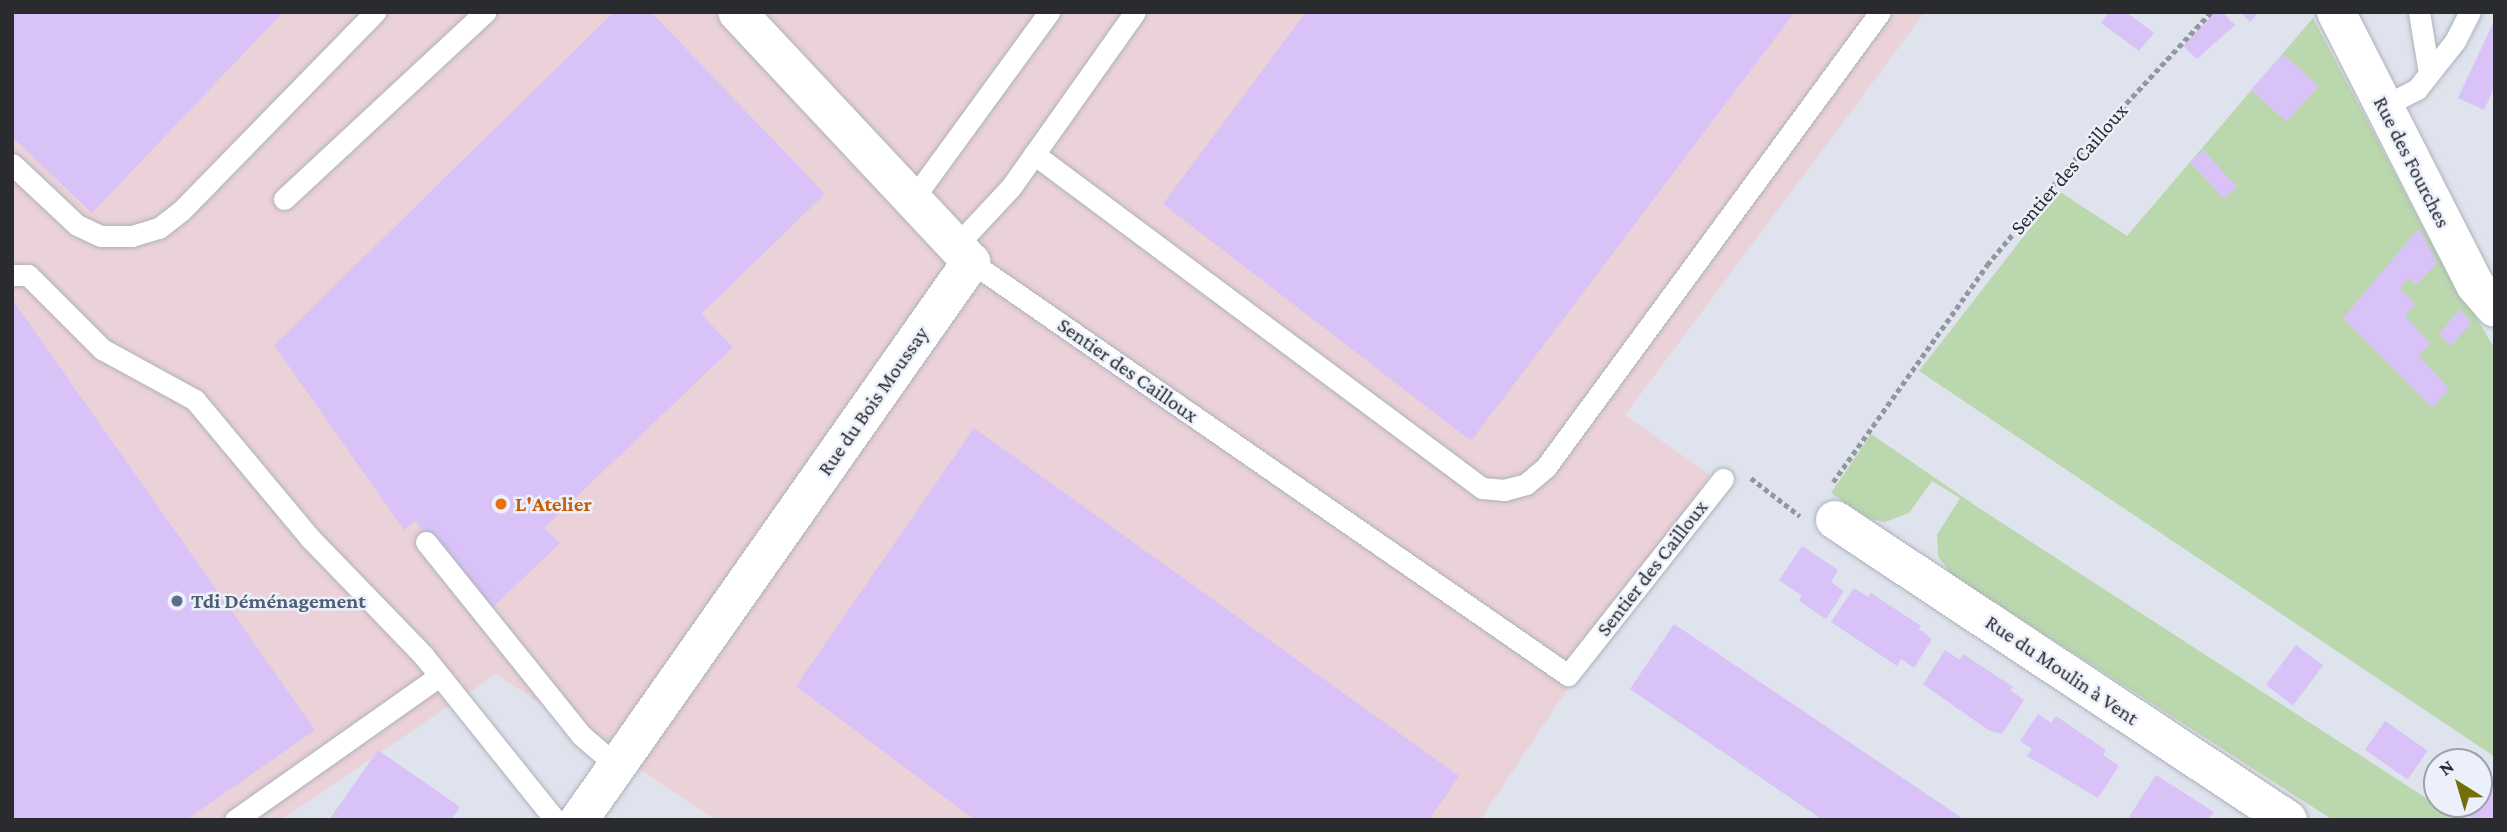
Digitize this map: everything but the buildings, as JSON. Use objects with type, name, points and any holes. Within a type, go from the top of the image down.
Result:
[{"type":"street","points":[[737,12],[963,254]]},
{"type":"street","name":"Rue des Fourches","points":[[2336,12],[2475,285],[2495,308]]},
{"type":"street","name":"Rue du Bois Moussay","points":[[579,820],[963,254]]},
{"type":"street","name":"Rue du Moulin à Vent","points":[[1823,509],[2288,820]]},
{"type":"lane","points":[[12,164],[77,225],[101,236],[132,236],[159,228],[181,211],[375,12]]},
{"type":"lane","points":[[284,199],[485,12]]},
{"type":"lane","points":[[912,200],[1049,12]]},
{"type":"lane","points":[[963,254],[1135,12]]},
{"type":"lane","points":[[1034,154],[1482,488],[1504,490],[1526,484],[1546,467],[1880,12]]},
{"type":"lane","points":[[2419,12],[2430,73]]},
{"type":"lane","points":[[2384,106],[2417,89],[2470,12]]},
{"type":"lane","name":"Sentier des Cailloux","points":[[963,254],[1568,675],[1723,479]]},
{"type":"lane","points":[[12,275],[28,275],[102,349],[195,400],[311,539],[439,676],[555,820]]},
{"type":"lane","points":[[426,542],[581,735],[617,766]]},
{"type":"lane","points":[[234,820],[439,676]]},
{"type":"path","name":"Sentier des Cailloux","points":[[1723,479],[1747,476],[1823,509],[1987,265],[2080,153],[2211,12]]},
{"type":"shaded area","points":[[12,12],[1925,12],[1625,415],[1710,475],[1480,820],[716,820],[496,674],[281,820],[12,820]]},
{"type":"green space","points":[[2313,18],[2433,246],[2495,349],[2495,757],[2493,748],[2482,748],[1919,371],[2059,191],[2127,236]]},
{"type":"green space","points":[[1871,434],[1979,508],[2423,796],[2423,818],[2460,820],[2333,820],[1951,574],[1938,556],[1937,535],[1960,498],[1932,481],[1909,513],[1885,522],[1870,519],[1831,493]]},
{"type":"place","name":"L'Atelier","points":[[501,504]]},
{"type":"place","name":"Tdi Déménagement","points":[[177,601]]}]
